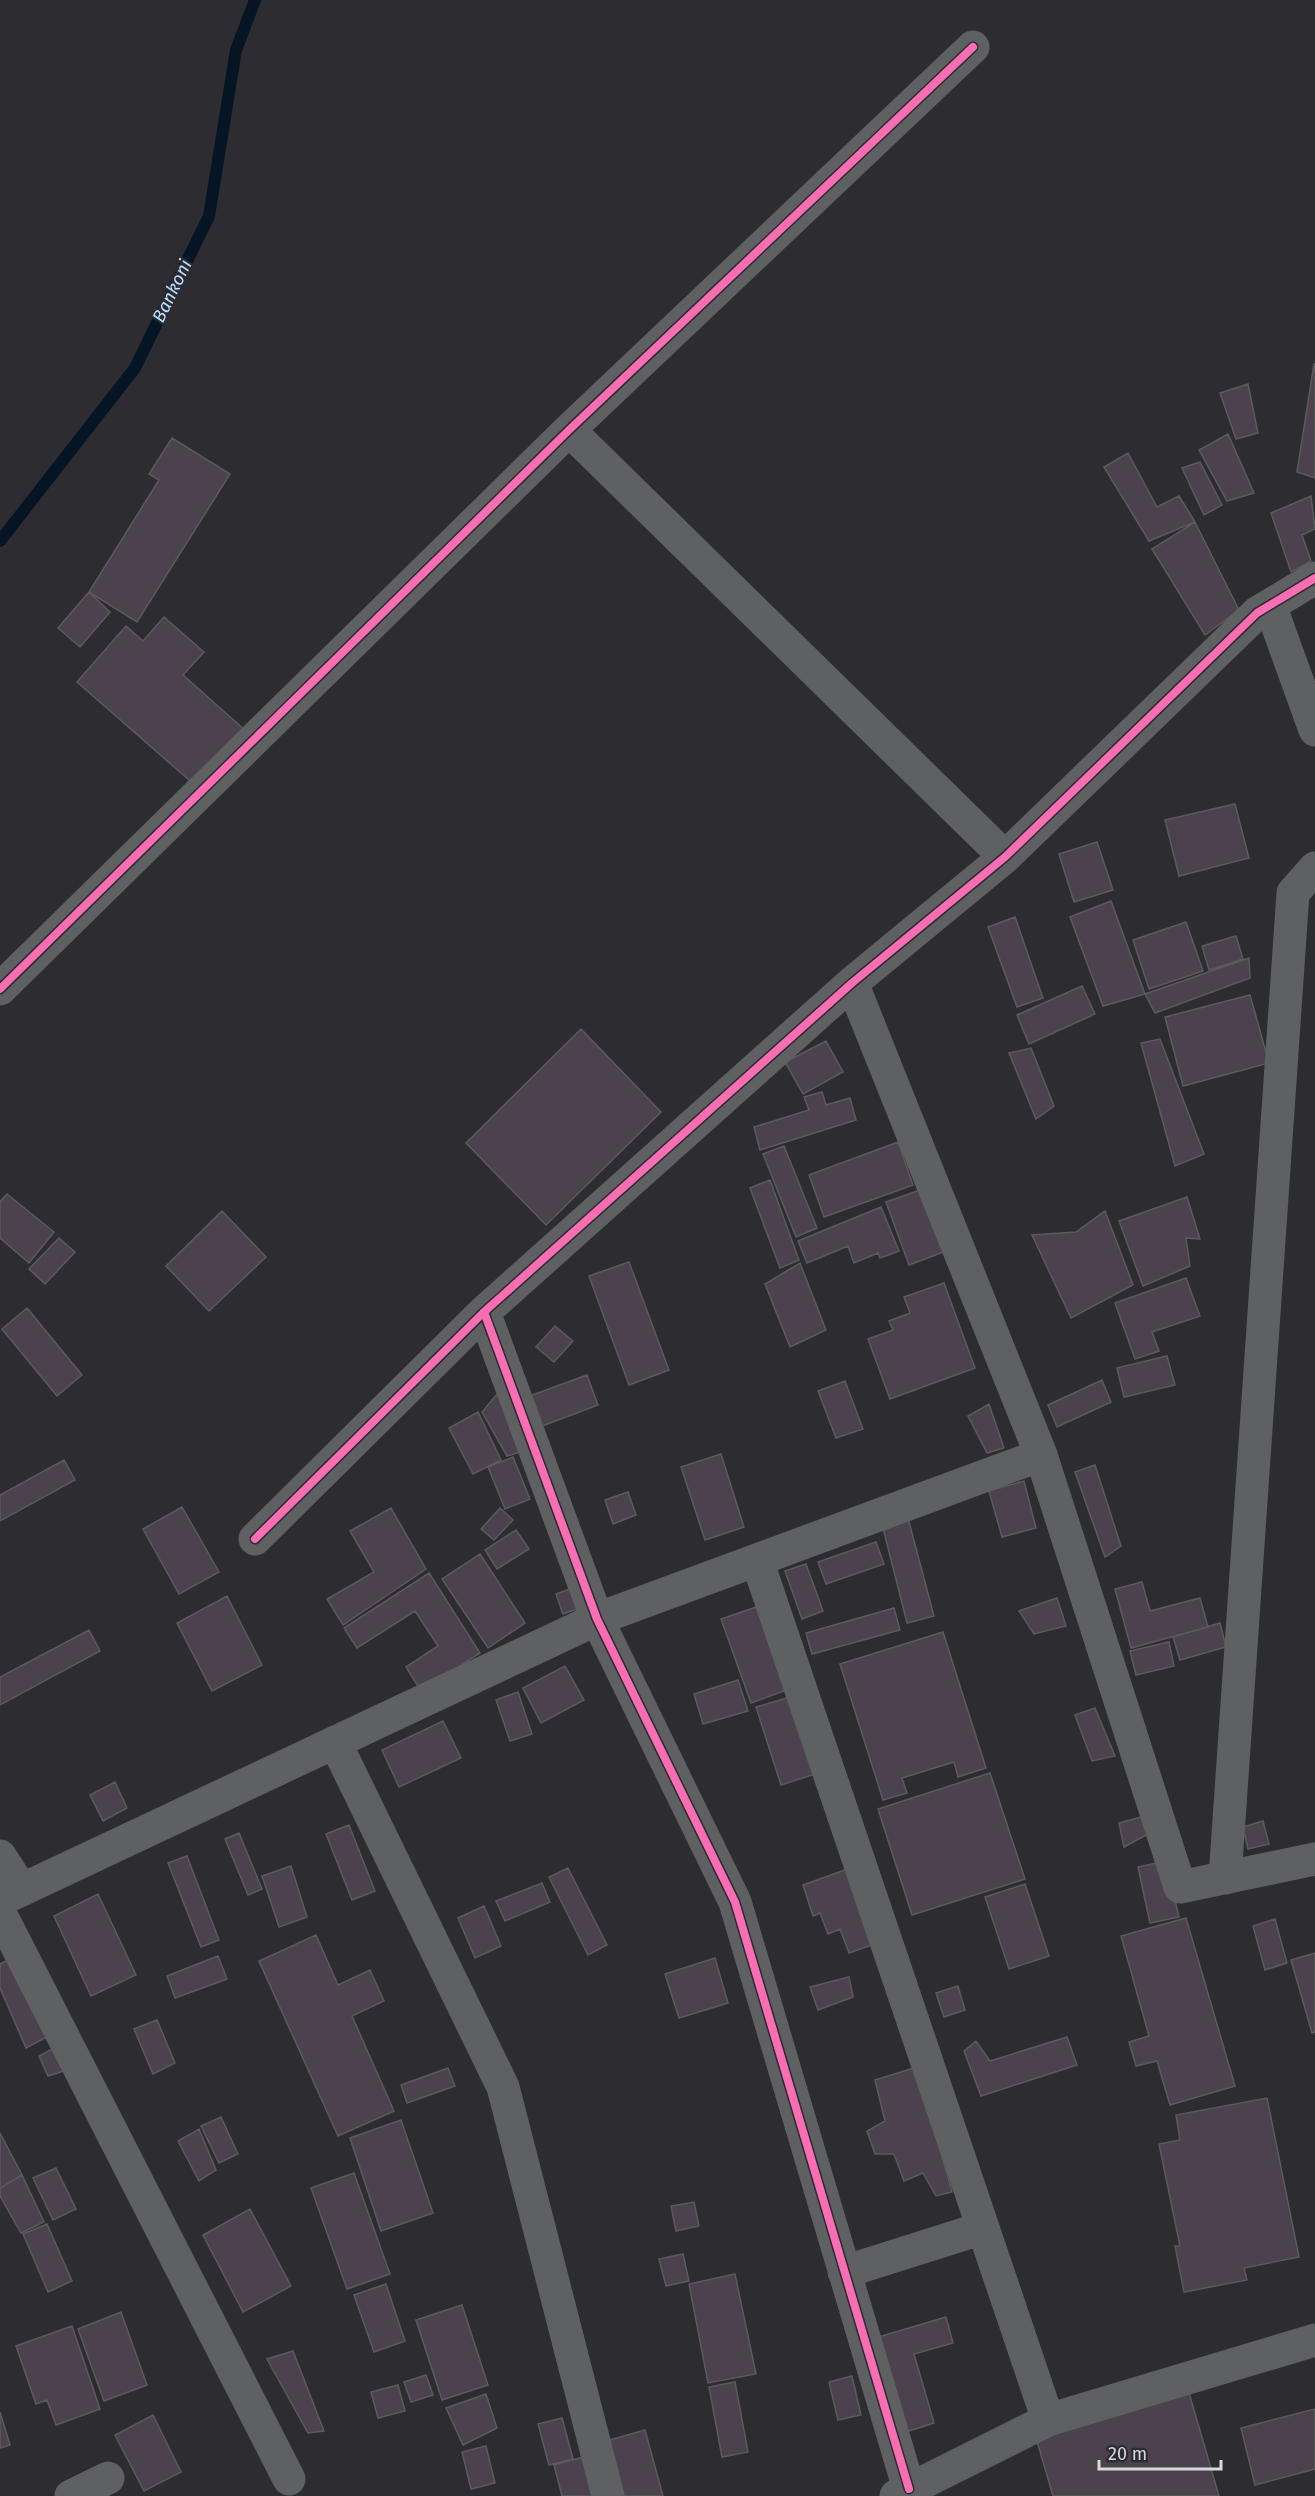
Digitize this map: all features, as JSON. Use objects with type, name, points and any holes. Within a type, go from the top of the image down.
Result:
[{"type":"street","points":[[0,989],[570,430],[973,47]]},
{"type":"street","points":[[570,430],[1005,857]]},
{"type":"street","points":[[255,1539],[484,1311],[852,983],[1005,857],[1257,613],[1315,578]]},
{"type":"street","points":[[1270,605],[1315,730]]},
{"type":"street","points":[[1225,1878],[1293,893],[1315,868]]},
{"type":"street","points":[[852,983],[1041,1455],[1180,1887],[1315,1859]]},
{"type":"street","points":[[484,1311],[597,1619],[735,1902],[844,2272],[902,2493],[1048,2420],[1315,2340]]},
{"type":"street","points":[[7,1901],[335,1742],[597,1619],[1041,1455]]},
{"type":"street","points":[[757,1560],[1048,2420]]},
{"type":"street","points":[[335,1742],[503,2087],[608,2496]]},
{"type":"street","points":[[0,1856],[7,1901],[289,2479]]},
{"type":"street","points":[[844,2272],[983,2228]]},
{"type":"street","points":[[71,2496],[108,2478]]},
{"type":"building","points":[[1315,364],[1315,478],[1297,472]]},
{"type":"building","points":[[1248,384],[1258,433],[1236,439],[1220,393]]},
{"type":"building","points":[[1228,434],[1254,493],[1227,501],[1199,450]]},
{"type":"building","points":[[172,438],[230,474],[137,622],[89,592],[159,480],[149,474]]},
{"type":"building","points":[[1128,453],[1157,507],[1179,496],[1195,522],[1149,541],[1104,467]]},
{"type":"building","points":[[1200,462],[1222,505],[1204,515],[1182,468]]},
{"type":"building","points":[[1311,496],[1315,529],[1302,535],[1311,561],[1291,572],[1271,513]]},
{"type":"building","points":[[1195,522],[1239,610],[1205,635],[1152,549]]},
{"type":"building","points":[[89,592],[110,612],[80,647],[58,628]]},
{"type":"building","points":[[164,617],[204,652],[183,675],[246,731],[197,787],[77,682],[126,626],[143,641]]},
{"type":"building","points":[[1235,804],[1249,858],[1179,876],[1165,820]]},
{"type":"building","points":[[1097,842],[1113,890],[1074,902],[1059,854]]},
{"type":"building","points":[[1111,901],[1145,994],[1103,1006],[1070,917]]},
{"type":"building","points":[[1015,917],[1043,998],[1017,1007],[988,927]]},
{"type":"building","points":[[1186,922],[1203,971],[1149,989],[1133,940]]},
{"type":"building","points":[[1236,936],[1243,959],[1209,970],[1202,946]]},
{"type":"building","points":[[1249,958],[1250,978],[1155,1013],[1145,994]]},
{"type":"building","points":[[1082,986],[1095,1014],[1029,1044],[1017,1015]]},
{"type":"building","points":[[1250,995],[1269,1063],[1183,1086],[1165,1017]]},
{"type":"building","points":[[581,1029],[661,1112],[546,1225],[466,1143]]},
{"type":"building","points":[[1160,1039],[1204,1154],[1175,1166],[1141,1043]]},
{"type":"building","points":[[826,1041],[843,1072],[803,1094],[785,1062]]},
{"type":"building","points":[[1031,1048],[1054,1106],[1036,1119],[1009,1053]]},
{"type":"building","points":[[822,1092],[826,1105],[850,1098],[856,1120],[760,1150],[754,1127],[809,1110],[804,1097]]},
{"type":"building","points":[[898,1142],[913,1185],[824,1217],[809,1175]]},
{"type":"building","points":[[784,1146],[817,1228],[796,1237],[763,1154]]},
{"type":"building","points":[[770,1180],[799,1260],[780,1268],[750,1188]]},
{"type":"building","points":[[923,1189],[946,1251],[909,1265],[886,1202]]},
{"type":"building","points":[[7,1194],[54,1232],[29,1263],[0,1238],[0,1202]]},
{"type":"building","points":[[1187,1197],[1200,1239],[1186,1238],[1190,1266],[1143,1286],[1119,1221]]},
{"type":"building","points":[[881,1207],[899,1251],[880,1258],[878,1253],[854,1263],[848,1246],[807,1263],[798,1241]]},
{"type":"building","points":[[222,1211],[266,1257],[209,1311],[166,1266]]},
{"type":"building","points":[[1105,1211],[1133,1285],[1071,1318],[1032,1235],[1076,1232]]},
{"type":"building","points":[[59,1238],[75,1252],[45,1284],[29,1269]]},
{"type":"building","points":[[629,1262],[669,1370],[629,1385],[589,1276]]},
{"type":"building","points":[[800,1263],[826,1330],[790,1347],[765,1284]]},
{"type":"building","points":[[1186,1278],[1200,1316],[1152,1332],[1159,1351],[1135,1359],[1115,1303]]},
{"type":"building","points":[[944,1283],[975,1368],[890,1399],[868,1339],[893,1330],[889,1321],[910,1313],[904,1297]]},
{"type":"building","points":[[27,1308],[82,1375],[57,1396],[2,1329]]},
{"type":"building","points":[[555,1326],[573,1341],[554,1362],[536,1347]]},
{"type":"building","points":[[1167,1356],[1175,1385],[1124,1397],[1117,1368]]},
{"type":"building","points":[[587,1375],[598,1405],[537,1428],[527,1397]]},
{"type":"building","points":[[1102,1380],[1111,1402],[1057,1427],[1048,1405]]},
{"type":"building","points":[[845,1381],[863,1429],[836,1438],[818,1391]]},
{"type":"building","points":[[503,1387],[524,1451],[507,1456],[482,1412]]},
{"type":"building","points":[[989,1404],[1004,1448],[987,1453],[968,1416]]},
{"type":"building","points":[[478,1412],[501,1460],[473,1474],[449,1428]]},
{"type":"building","points":[[721,1454],[744,1527],[705,1540],[681,1467]]},
{"type":"building","points":[[513,1457],[530,1499],[505,1509],[488,1467]]},
{"type":"building","points":[[64,1460],[75,1480],[0,1521],[0,1495]]},
{"type":"building","points":[[1095,1465],[1121,1546],[1105,1557],[1075,1472]]},
{"type":"building","points":[[1024,1481],[1036,1528],[1002,1537],[989,1491]]},
{"type":"building","points":[[628,1492],[636,1515],[613,1524],[605,1500]]},
{"type":"building","points":[[182,1507],[219,1572],[179,1594],[143,1529]]},
{"type":"building","points":[[391,1508],[426,1569],[343,1625],[327,1599],[374,1572],[350,1531]]},
{"type":"building","points":[[500,1508],[513,1520],[494,1540],[481,1529]]},
{"type":"building","points":[[908,1518],[934,1616],[907,1623],[882,1524]]},
{"type":"building","points":[[516,1530],[529,1549],[497,1569],[485,1550]]},
{"type":"building","points":[[876,1542],[884,1564],[826,1584],[818,1562]]},
{"type":"building","points":[[480,1554],[525,1623],[488,1648],[442,1579]]},
{"type":"building","points":[[806,1564],[823,1611],[802,1619],[785,1571]]},
{"type":"building","points":[[429,1573],[480,1653],[421,1691],[406,1667],[438,1646],[415,1611],[357,1648],[344,1628]]},
{"type":"building","points":[[1142,1582],[1150,1611],[1200,1598],[1208,1627],[1131,1648],[1115,1589]]},
{"type":"building","points":[[570,1589],[577,1609],[563,1614],[556,1594]]},
{"type":"building","points":[[227,1596],[262,1665],[212,1691],[177,1623]]},
{"type":"building","points":[[1057,1598],[1066,1626],[1034,1634],[1019,1611]]},
{"type":"building","points":[[759,1606],[789,1689],[751,1703],[721,1619]]},
{"type":"building","points":[[894,1608],[900,1630],[812,1654],[806,1633]]},
{"type":"building","points":[[1220,1623],[1226,1647],[1180,1660],[1173,1637]]},
{"type":"building","points":[[89,1630],[100,1651],[0,1705],[0,1677]]},
{"type":"building","points":[[943,1632],[986,1768],[958,1777],[954,1762],[902,1778],[907,1793],[883,1800],[840,1664]]},
{"type":"building","points":[[1169,1642],[1174,1666],[1136,1675],[1130,1651]]},
{"type":"building","points":[[565,1666],[584,1700],[541,1723],[523,1688]]},
{"type":"building","points":[[738,1680],[748,1711],[703,1724],[694,1694]]},
{"type":"building","points":[[518,1692],[532,1734],[510,1741],[496,1700]]},
{"type":"building","points":[[794,1696],[818,1773],[781,1785],[756,1707]]},
{"type":"building","points":[[1095,1708],[1115,1756],[1092,1761],[1075,1715]]},
{"type":"building","points":[[443,1721],[461,1758],[399,1787],[382,1750]]},
{"type":"building","points":[[990,1773],[1025,1879],[912,1915],[878,1809]]},
{"type":"building","points":[[115,1782],[127,1808],[103,1821],[90,1795]]},
{"type":"building","points":[[1145,1816],[1152,1832],[1124,1847],[1119,1823]]},
{"type":"building","points":[[1263,1821],[1269,1844],[1248,1849],[1243,1827]]},
{"type":"building","points":[[349,1825],[375,1891],[352,1900],[326,1834]]},
{"type":"building","points":[[239,1833],[262,1889],[248,1895],[225,1839]]},
{"type":"building","points":[[187,1856],[219,1940],[201,1947],[168,1863]]},
{"type":"building","points":[[1166,1861],[1179,1917],[1150,1923],[1138,1867]]},
{"type":"building","points":[[291,1866],[307,1917],[279,1927],[262,1876]]},
{"type":"building","points":[[853,1867],[880,1942],[849,1953],[840,1929],[828,1934],[820,1913],[813,1916],[803,1885]]},
{"type":"building","points":[[568,1868],[607,1945],[588,1955],[549,1877]]},
{"type":"building","points":[[542,1883],[550,1902],[505,1921],[496,1901]]},
{"type":"building","points":[[1025,1884],[1049,1956],[1009,1969],[985,1897]]},
{"type":"building","points":[[98,1894],[136,1975],[91,1996],[54,1916]]},
{"type":"building","points":[[484,1906],[501,1946],[475,1958],[458,1918]]},
{"type":"building","points":[[1186,1918],[1235,2086],[1170,2105],[1157,2061],[1136,2066],[1129,2042],[1149,2036],[1121,1936]]},
{"type":"building","points":[[1275,1919],[1287,1963],[1265,1970],[1253,1926]]},
{"type":"building","points":[[316,1935],[338,1985],[370,1970],[384,2001],[352,2016],[394,2111],[338,2136],[259,1961]]},
{"type":"building","points":[[1315,1953],[1315,2032],[1312,2033],[1291,1960]]},
{"type":"building","points":[[15,1956],[51,2035],[26,2048],[0,1988],[0,1964]]},
{"type":"building","points":[[218,1956],[227,1979],[175,1998],[167,1976]]},
{"type":"building","points":[[715,1958],[728,2003],[679,2018],[665,1974]]},
{"type":"building","points":[[849,1977],[853,1997],[818,2010],[810,1987]]},
{"type":"building","points":[[958,1986],[965,2010],[944,2017],[936,1993]]},
{"type":"building","points":[[157,2020],[175,2063],[153,2074],[134,2029]]},
{"type":"building","points":[[1067,2037],[1077,2065],[981,2096],[964,2051],[976,2041],[990,2061]]},
{"type":"building","points":[[58,2046],[70,2069],[48,2076],[39,2056]]},
{"type":"building","points":[[917,2067],[952,2192],[936,2196],[923,2173],[904,2181],[894,2154],[875,2154],[867,2131],[885,2121],[875,2080]]},
{"type":"building","points":[[448,2068],[455,2086],[407,2103],[401,2085]]},
{"type":"building","points":[[1267,2098],[1299,2257],[1244,2268],[1247,2280],[1184,2292],[1175,2246],[1180,2246],[1159,2144],[1180,2140],[1176,2115]]},
{"type":"building","points":[[221,2117],[238,2154],[219,2163],[201,2126]]},
{"type":"building","points":[[401,2120],[433,2213],[381,2231],[350,2138]]},
{"type":"building","points":[[199,2129],[216,2170],[199,2181],[178,2141]]},
{"type":"building","points":[[0,2133],[22,2175],[0,2188]]},
{"type":"building","points":[[56,2168],[76,2209],[53,2220],[33,2178]]},
{"type":"building","points":[[354,2173],[390,2274],[347,2289],[311,2188]]},
{"type":"building","points":[[22,2175],[44,2222],[21,2233],[0,2196],[0,2188]]},
{"type":"building","points":[[694,2202],[699,2226],[676,2231],[671,2206]]},
{"type":"building","points":[[250,2209],[291,2286],[243,2312],[203,2235]]},
{"type":"building","points":[[47,2224],[72,2281],[48,2292],[23,2234]]},
{"type":"building","points":[[683,2254],[689,2281],[666,2286],[659,2259]]},
{"type":"building","points":[[735,2274],[756,2374],[708,2383],[689,2284]]},
{"type":"building","points":[[386,2284],[405,2341],[374,2352],[354,2295]]},
{"type":"building","points":[[462,2305],[488,2385],[442,2400],[416,2320]]},
{"type":"building","points":[[121,2312],[147,2385],[104,2401],[78,2329]]},
{"type":"building","points":[[946,2317],[953,2343],[914,2354],[934,2423],[903,2433],[875,2338]]},
{"type":"building","points":[[72,2326],[100,2409],[56,2425],[47,2400],[36,2404],[16,2346]]},
{"type":"building","points":[[293,2351],[324,2431],[308,2433],[267,2359]]},
{"type":"building","points":[[1183,2372],[1219,2496],[1053,2496],[1030,2417]]},
{"type":"building","points":[[426,2375],[433,2395],[411,2402],[404,2382]]},
{"type":"building","points":[[852,2376],[861,2415],[838,2420],[829,2382]]},
{"type":"building","points":[[735,2382],[748,2452],[722,2457],[709,2387]]},
{"type":"building","points":[[398,2385],[405,2411],[378,2418],[371,2392]]},
{"type":"building","points":[[486,2394],[497,2428],[463,2445],[446,2408]]},
{"type":"building","points":[[1315,2409],[1315,2469],[1255,2485],[1241,2428]]},
{"type":"building","points":[[0,2412],[10,2445],[0,2448]]},
{"type":"building","points":[[153,2415],[181,2472],[144,2491],[115,2435]]},
{"type":"building","points":[[562,2418],[573,2459],[549,2465],[538,2424]]},
{"type":"building","points":[[645,2430],[663,2496],[614,2496],[599,2443]]},
{"type":"building","points":[[486,2446],[495,2483],[471,2489],[462,2452]]},
{"type":"building","points":[[587,2456],[598,2496],[562,2496],[554,2465]]},
{"type":"waterway","name":"Bankoni","points":[[0,541],[135,368],[209,216],[236,50],[255,0]]},
{"type":"cycle path","points":[[0,989],[569,430],[973,47]]},
{"type":"cycle path","points":[[255,1539],[484,1312],[852,983],[1005,857],[1257,613],[1315,578]]},
{"type":"cycle path","points":[[484,1312],[597,1619],[735,1902],[909,2489]]}]
